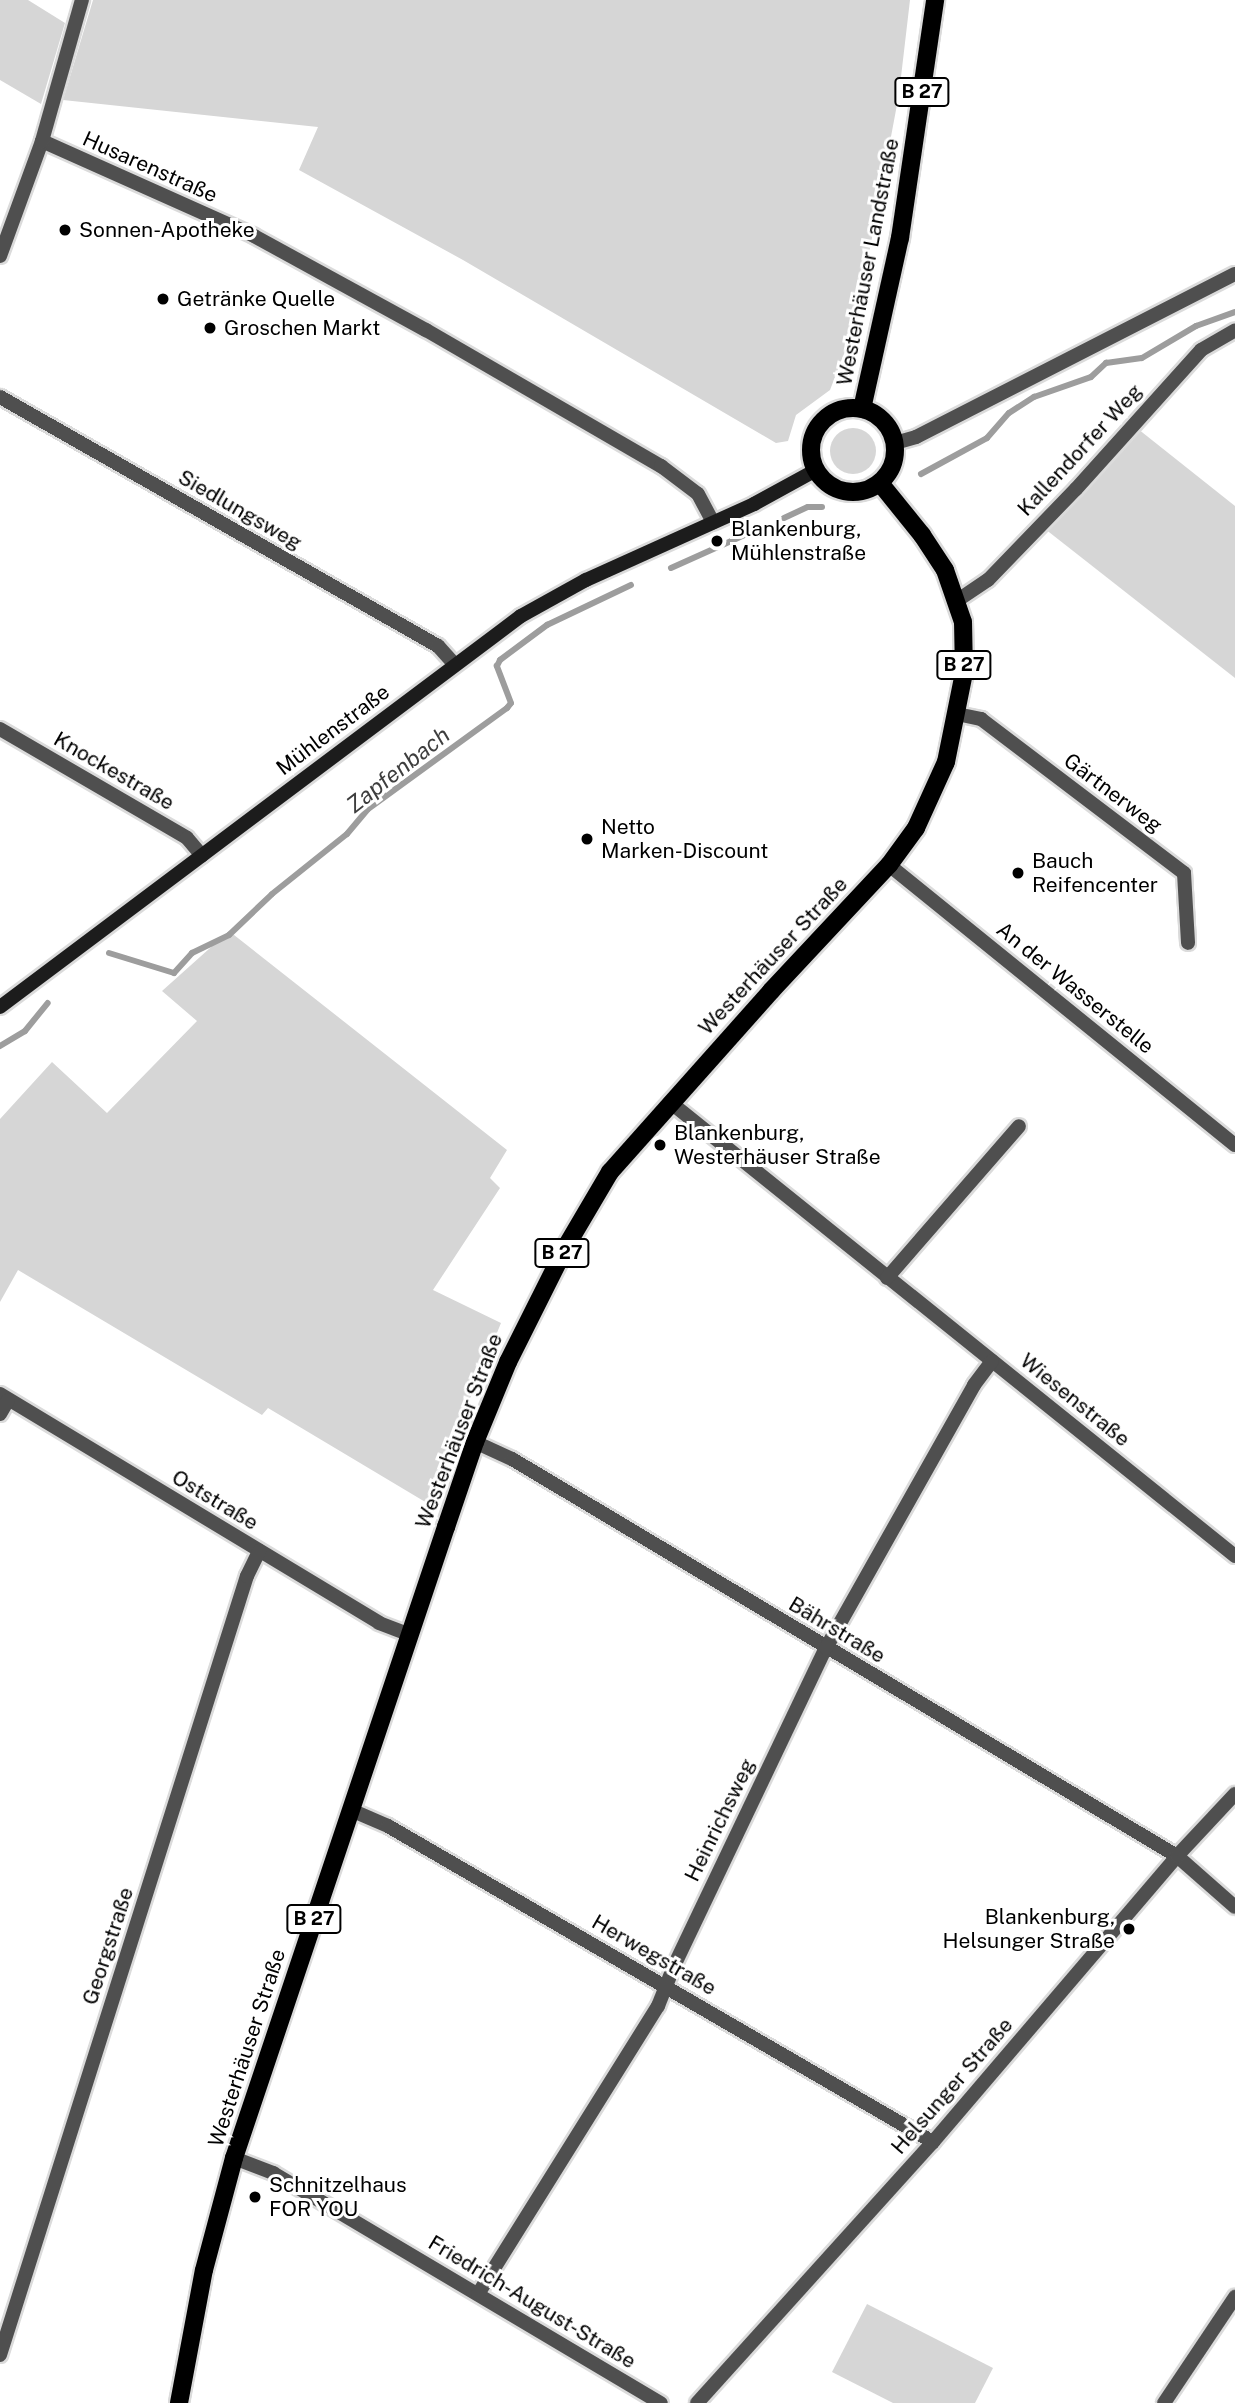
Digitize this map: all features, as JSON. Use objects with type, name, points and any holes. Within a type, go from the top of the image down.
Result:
[{"type":"main road","name":"Westerhäuser Landstraße","points":[[862,409],[902,225],[934,0]]},
{"type":"main road","points":[[862,409],[884,421],[895,443],[892,465],[880,483],[863,491],[845,492],[828,484],[816,470],[811,447],[819,425],[838,411],[862,409]]},
{"type":"main road","name":"Westerhäuser Straße","points":[[179,2403],[204,2270],[234,2158],[475,1442],[508,1362],[578,1224],[610,1172],[670,1102],[888,865],[914,830],[932,797],[946,762],[957,714],[964,646],[958,600],[945,570],[922,535],[880,483]]},
{"type":"street","points":[[0,256],[42,141],[82,0]]},
{"type":"street","name":"Husarenstraße","points":[[42,141],[254,236],[353,290],[661,466],[698,494],[713,522]]},
{"type":"street","points":[[895,443],[916,437],[1235,274]]},
{"type":"street","name":"Kallendorfer Weg","points":[[958,600],[988,580],[1076,489],[1201,350],[1235,330]]},
{"type":"street","name":"Siedlungsweg","points":[[0,397],[438,646],[455,665]]},
{"type":"street","name":"Mühlenstraße","points":[[0,1007],[524,614],[586,580],[713,522],[816,470]]},
{"type":"street","name":"Gärtnerweg","points":[[957,714],[981,719],[1184,873],[1188,943]]},
{"type":"street","name":"Knockestraße","points":[[0,729],[187,838],[202,856]]},
{"type":"street","name":"An der Wasserstelle","points":[[888,865],[1235,1144]]},
{"type":"street","name":"Wiesenstraße","points":[[670,1102],[1235,1556]]},
{"type":"street","points":[[887,1279],[1018,1126]]},
{"type":"street","name":"Heinrichsweg","points":[[478,2294],[658,2006],[826,1648],[974,1385],[992,1361]]},
{"type":"street","points":[[0,1414],[4,1397]]},
{"type":"street","name":"Oststraße","points":[[4,1397],[379,1623],[410,1635]]},
{"type":"street","name":"Bährstraße","points":[[475,1442],[512,1459],[1177,1856],[1235,1907]]},
{"type":"street","name":"Georgstraße","points":[[0,2355],[247,1576],[259,1551]]},
{"type":"street","name":"Helsunger Straße","points":[[697,2403],[933,2142],[1177,1856],[1235,1794]]},
{"type":"street","name":"Herwegstraße","points":[[351,1810],[388,1826],[933,2142]]},
{"type":"street","name":"Friedrich-August-Straße","points":[[234,2158],[273,2173],[662,2403]]},
{"type":"street","points":[[1164,2403],[1235,2297]]},
{"type":"shaded area","points":[[0,0],[28,0],[65,23],[41,104],[0,80]]},
{"type":"shaded area","points":[[93,0],[910,0],[899,94],[856,323],[830,390],[796,415],[788,441],[776,443],[463,260],[299,170],[318,127],[63,100]]},
{"type":"shaded area","points":[[1133,425],[1235,506],[1235,678],[1040,525]]},
{"type":"shaded area","points":[[853,428],[869,435],[876,451],[869,467],[853,474],[837,467],[830,451],[837,435]]},
{"type":"shaded area","points":[[229,931],[507,1150],[490,1178],[500,1188],[433,1290],[501,1323],[427,1503],[268,1408],[262,1415],[18,1270],[0,1302],[0,1119],[52,1062],[107,1113],[197,1021],[162,991]]},
{"type":"shaded area","points":[[867,2304],[993,2368],[975,2403],[893,2403],[832,2372]]},
{"type":"waterway","name":"Zapfenbach","points":[[921,474],[987,438],[1009,413],[1034,397],[1091,377],[1106,363],[1142,358],[1196,326],[1235,312]]},
{"type":"waterway","name":"Zapfenbach","points":[[784,518],[808,507],[822,507]]},
{"type":"waterway","name":"Zapfenbach","points":[[671,568],[747,534]]},
{"type":"waterway","name":"Zapfenbach","points":[[109,953],[174,973],[192,953],[229,935],[272,894],[347,834],[368,809],[507,708],[511,703],[497,666],[500,660],[547,625],[631,585]]},
{"type":"waterway","name":"Zapfenbach","points":[[0,1046],[25,1031],[48,1003]]},
{"type":"place","name":"Sonnen-Apotheke","points":[[65,230]]},
{"type":"place","name":"Getränke Quelle","points":[[163,299]]},
{"type":"place","name":"Groschen Markt","points":[[210,328]]},
{"type":"place","name":"Blankenburg, Mühlenstraße","points":[[717,541]]},
{"type":"place","name":"Netto Marken-Discount","points":[[587,839]]},
{"type":"place","name":"Bauch Reifencenter","points":[[1018,873]]},
{"type":"place","name":"Blankenburg, Westerhäuser Straße","points":[[660,1145]]},
{"type":"place","name":"Blankenburg, Helsunger Straße","points":[[1129,1929]]},
{"type":"place","name":"Schnitzelhaus FOR YOU","points":[[255,2197]]}]
